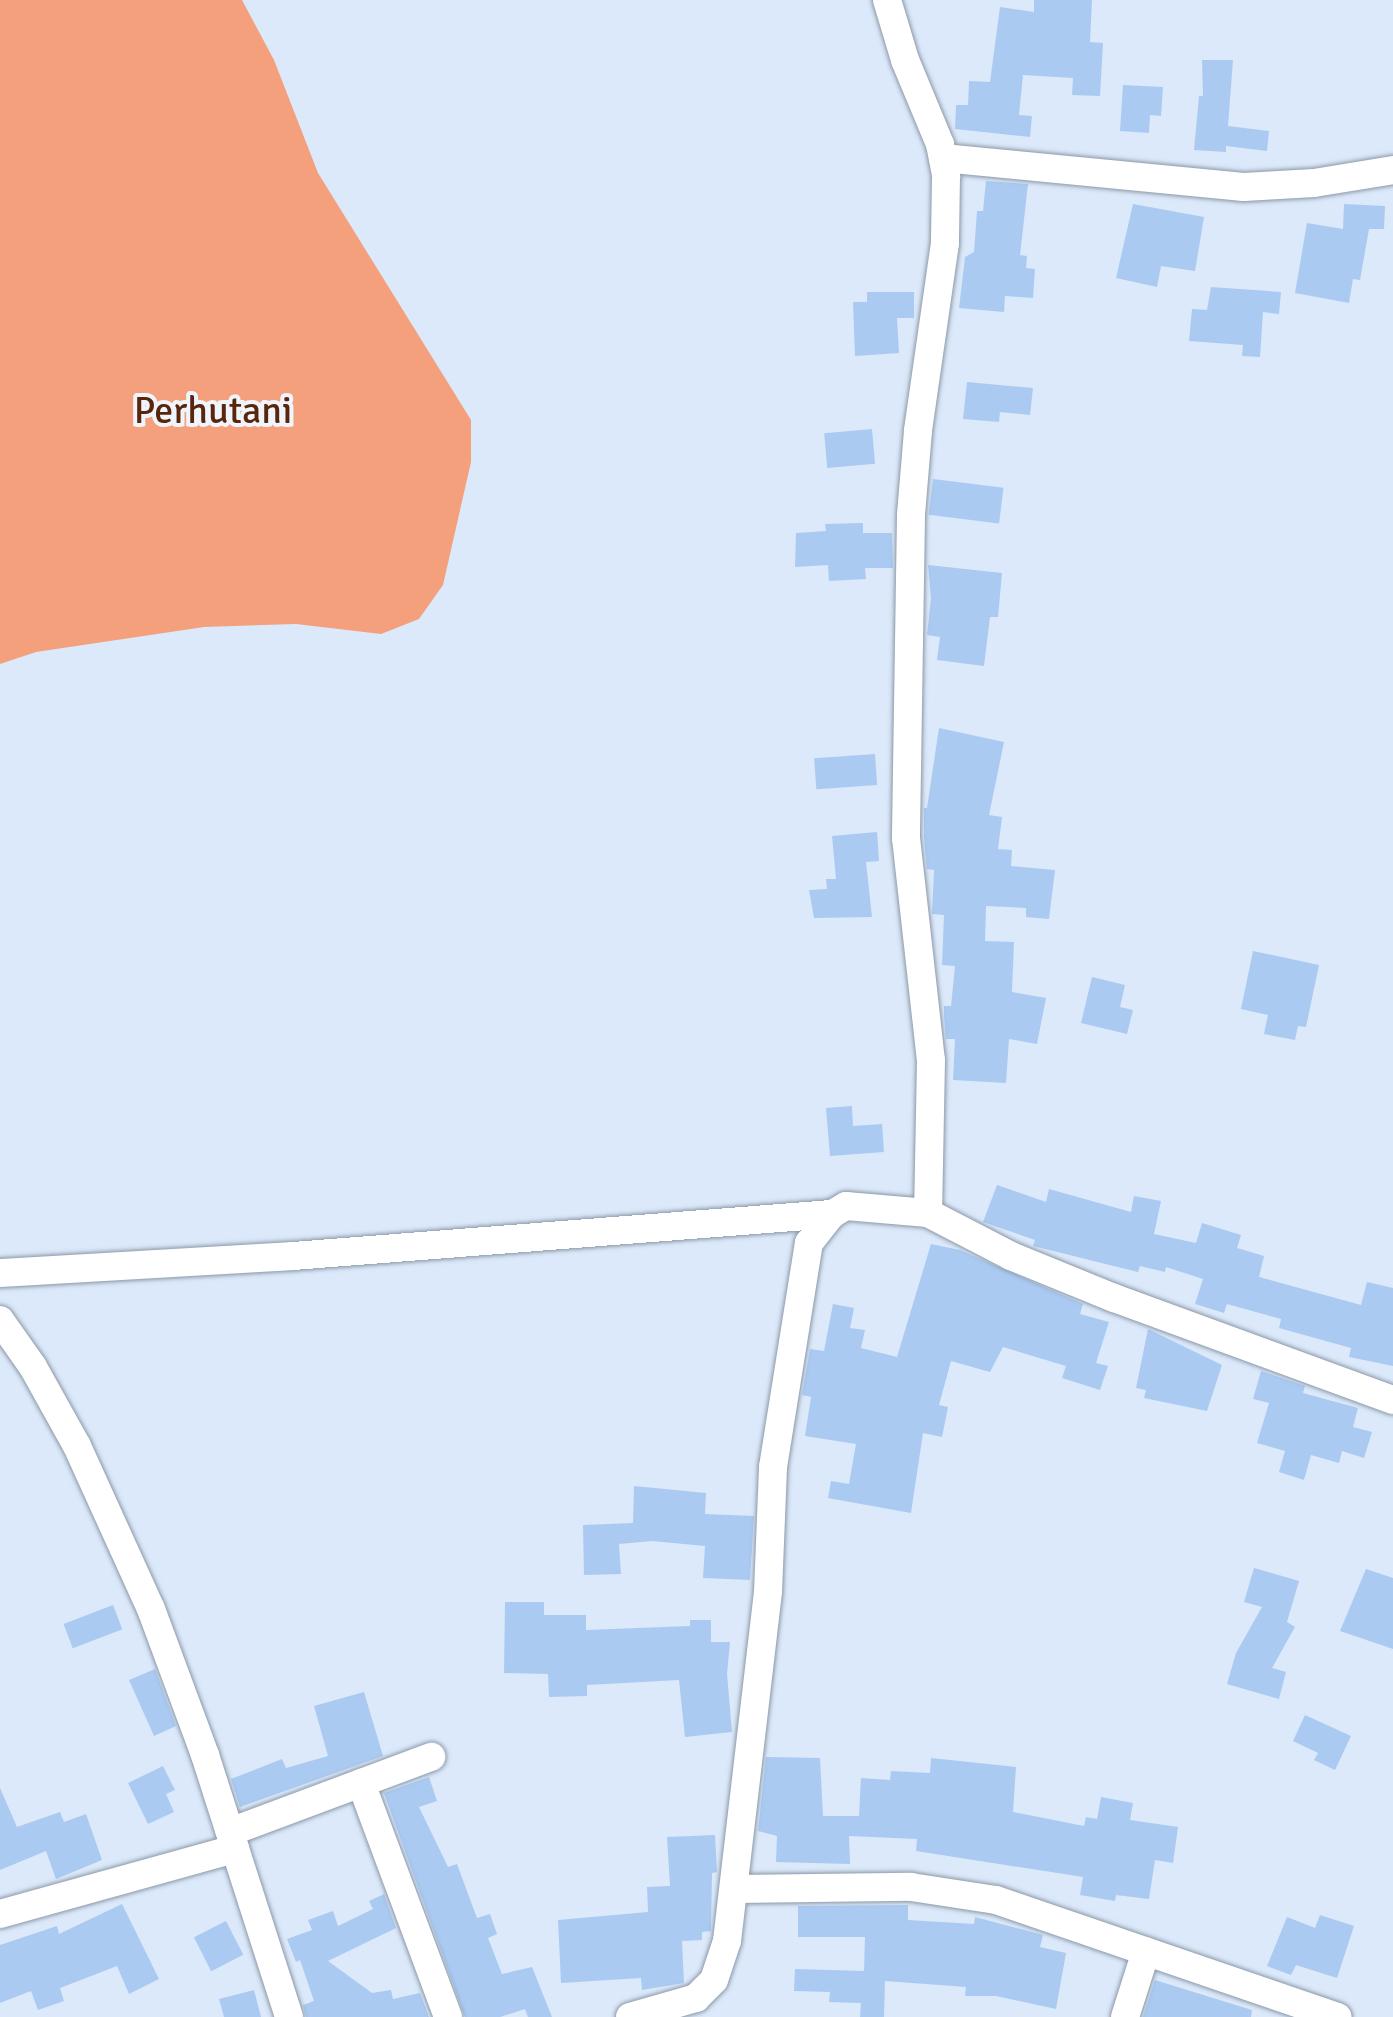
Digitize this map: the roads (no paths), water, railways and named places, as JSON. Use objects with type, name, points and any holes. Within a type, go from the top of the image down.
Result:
[{"type":"street","points":[[888,0],[904,60],[943,158],[945,243],[918,431],[911,516],[906,838],[932,1060],[928,1212]]},
{"type":"street","points":[[943,158],[1244,187],[1393,170]]},
{"type":"street","points":[[630,2017],[696,1998],[714,1980],[727,1941],[768,1592],[773,1467],[810,1242],[832,1214],[846,1206],[928,1212],[1011,1256],[1114,1298],[1393,1400]]},
{"type":"street","points":[[0,1274],[293,1256],[832,1214]]},
{"type":"street","points":[[0,1320],[33,1366],[77,1446],[143,1591],[233,1840],[289,2017]]},
{"type":"street","points":[[0,1914],[233,1840],[361,1783],[431,1757]]},
{"type":"street","points":[[361,1783],[448,2017]]},
{"type":"street","points":[[736,1889],[911,1886],[996,1900],[1338,2017]]},
{"type":"street","points":[[1125,2017],[1146,1951]]},
{"type":"park label","name":"Perhutani","points":[[213,411]]}]
